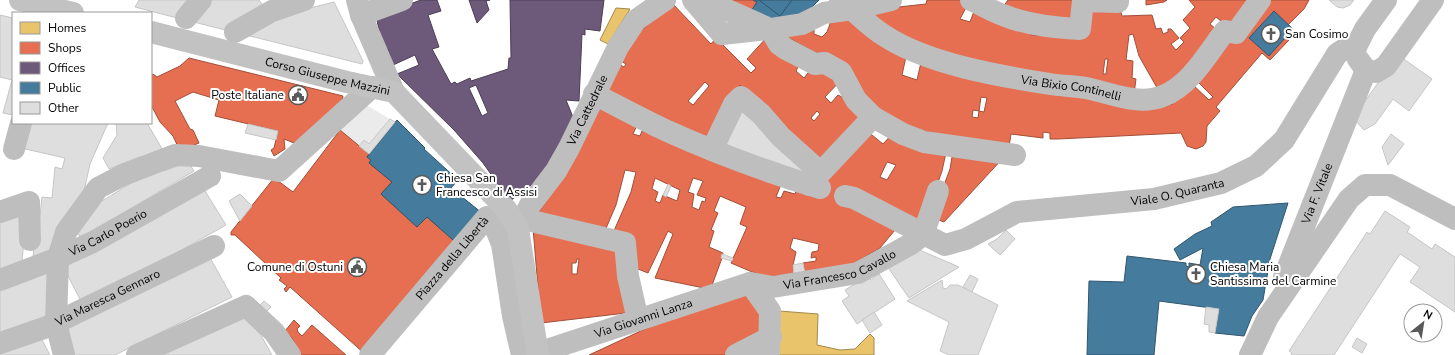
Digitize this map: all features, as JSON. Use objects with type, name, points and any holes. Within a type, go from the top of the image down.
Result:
[{"type":"street","points":[[20,0],[50,10],[65,12]]},
{"type":"street","points":[[186,18],[201,0]]},
{"type":"street","points":[[235,32],[272,11],[304,0]]},
{"type":"street","points":[[394,92],[359,8],[402,0]]},
{"type":"street","name":"Via Cattedrale","points":[[521,224],[530,205],[556,171],[569,148],[618,47],[636,20],[665,0]]},
{"type":"street","points":[[693,0],[722,34],[802,24],[824,13],[847,5],[891,0]]},
{"type":"street","points":[[705,0],[769,29],[779,44],[786,49],[816,64],[825,63],[841,72],[856,100],[873,117],[903,134],[924,142],[1015,155]]},
{"type":"street","points":[[972,0],[1002,15],[1029,23],[1057,28],[1080,29],[1083,1],[1118,2],[1118,0]]},
{"type":"street","name":"Via Bixio Continelli","points":[[847,5],[864,22],[886,37],[938,60],[977,71],[1051,84],[1085,88],[1132,99],[1151,100],[1164,96],[1184,84],[1225,31],[1236,33],[1260,0]]},
{"type":"street","points":[[1365,0],[1358,61],[1366,70],[1376,72],[1386,66],[1433,0]]},
{"type":"street","points":[[1361,38],[1386,0]]},
{"type":"street","name":"Corso Giuseppe Mazzini","points":[[152,32],[394,92],[521,224]]},
{"type":"street","name":"Viale O. Quaranta","points":[[845,196],[854,198],[923,235],[946,244],[966,239],[1017,212],[1154,199],[1221,183],[1256,166],[1284,140],[1337,54],[1361,38]]},
{"type":"street","name":"Via F. Vitale","points":[[1268,317],[1366,70]]},
{"type":"street","points":[[64,355],[56,323],[58,258],[66,232],[98,188],[123,175],[175,155],[199,156],[279,170],[372,87]]},
{"type":"street","points":[[594,94],[664,130],[772,174],[816,182]]},
{"type":"street","points":[[712,150],[734,104],[741,97],[761,114],[816,182]]},
{"type":"street","points":[[816,182],[873,117]]},
{"type":"street","points":[[14,149],[21,124]]},
{"type":"street","name":"Via Carlo Poerio","points":[[0,280],[58,258],[93,242],[210,176]]},
{"type":"street","points":[[1250,355],[1268,317],[1349,199],[1365,185],[1390,185],[1455,219]]},
{"type":"street","points":[[923,235],[938,191]]},
{"type":"street","points":[[0,212],[29,202],[30,240]]},
{"type":"street","name":"Piazza della Libertà","points":[[370,355],[487,217],[496,227],[502,244],[512,316],[532,354]]},
{"type":"street","points":[[532,354],[521,224],[625,243],[628,276],[638,320]]},
{"type":"street","name":"Via Francesco Cavallo","points":[[750,283],[773,287],[858,273],[911,244],[923,235]]},
{"type":"street","name":"Via Maresca Gennaro","points":[[0,343],[56,323],[214,246]]},
{"type":"street","points":[[736,355],[770,346],[770,311],[750,283]]},
{"type":"street","name":"Via Giovanni Lanza","points":[[532,354],[750,283]]},
{"type":"street","points":[[137,355],[246,306],[274,332],[290,355]]},
{"type":"shaded area","points":[[366,105],[390,119],[369,144],[359,146],[340,130]]},
{"type":"building: Homes","points":[[616,8],[630,9],[608,44],[600,40]]},
{"type":"building: Homes","points":[[975,26],[987,31],[983,49],[969,45]]},
{"type":"building: Homes","points":[[395,28],[410,28],[411,37],[396,36]]},
{"type":"building: Homes","points":[[852,37],[860,40],[857,48],[849,45]]},
{"type":"building: Homes","points":[[530,50],[568,53],[566,85],[539,83],[528,79]]},
{"type":"building: Homes","points":[[1164,110],[1177,110],[1178,122],[1164,119]]},
{"type":"building: Homes","points":[[779,311],[818,314],[817,345],[840,350],[855,349],[870,334],[874,338],[874,355],[776,355]]},
{"type":"building: Shops","points":[[728,0],[753,0],[757,2],[750,13]]},
{"type":"building: Shops","points":[[927,0],[964,0],[969,2],[960,19],[970,22],[976,6],[1030,27],[1031,35],[1063,36],[1084,14],[1119,5],[1122,16],[1152,15],[1156,29],[1161,28],[1163,34],[1168,32],[1168,29],[1171,29],[1179,38],[1171,44],[1176,50],[1184,42],[1180,38],[1190,28],[1183,20],[1195,7],[1189,0],[1255,0],[1232,30],[1216,17],[1210,24],[1231,42],[1260,0],[1309,0],[1304,9],[1281,32],[1289,40],[1270,60],[1262,53],[1216,107],[1220,111],[1207,126],[1206,142],[1203,146],[1196,149],[1187,146],[1181,133],[1058,139],[1050,139],[1050,133],[1043,132],[1043,138],[1011,134],[1009,147],[892,125],[828,59],[783,35],[814,30],[814,34],[822,37],[827,32],[831,21],[871,10],[926,4]],"holes":[[[1133,34],[1139,56],[1160,93],[1194,78],[1213,97],[1209,100],[1191,83],[1171,98],[1173,104],[1161,105],[1134,94],[1136,79],[1132,78],[1133,61],[1126,60],[1129,35]],[[907,52],[922,58],[917,80],[902,75]],[[1105,59],[1108,59],[1106,74],[1103,74]],[[981,97],[987,98],[984,112],[979,111]],[[973,110],[979,111],[978,118],[972,117]]]},
{"type":"building: Shops","points":[[1008,0],[1081,0],[1077,24],[1000,11]]},
{"type":"building: Shops","points":[[1146,0],[1167,0],[1164,2],[1146,5]]},
{"type":"building: Shops","points":[[671,2],[711,44],[716,38],[751,73],[756,68],[747,59],[768,36],[798,67],[796,71],[804,78],[815,64],[841,80],[825,97],[831,103],[838,95],[846,99],[862,115],[816,162],[740,85],[731,97],[710,146],[603,89],[617,63],[624,67],[626,64],[619,60],[634,38]],"holes":[[[705,82],[709,86],[693,105],[688,101]],[[817,111],[820,114],[814,121],[811,118]]]},
{"type":"building: Shops","points":[[189,58],[343,96],[341,106],[294,143],[284,139],[285,149],[274,156],[271,150],[274,148],[278,131],[215,116],[219,100],[193,92],[175,101],[190,129],[193,130],[199,143],[180,151],[173,136],[160,122],[152,107],[152,74],[157,77],[180,66]]},
{"type":"building: Shops","points":[[598,105],[638,123],[633,134],[640,136],[642,131],[782,182],[776,197],[781,198],[784,191],[795,194],[798,185],[867,131],[883,144],[893,133],[947,148],[942,171],[927,213],[933,215],[950,169],[953,151],[1004,157],[944,222],[932,217],[928,227],[900,224],[880,248],[853,264],[805,273],[803,263],[816,261],[816,257],[811,258],[812,252],[818,251],[819,244],[793,238],[790,248],[796,252],[793,265],[794,275],[764,277],[731,263],[747,227],[740,224],[746,207],[720,196],[714,211],[718,213],[711,230],[714,231],[709,247],[723,253],[711,288],[709,289],[655,278],[673,234],[668,231],[648,273],[633,267],[613,233],[631,192],[636,172],[625,170],[616,205],[604,233],[538,213],[555,188]],"holes":[[[887,162],[896,165],[887,180],[880,177]],[[655,178],[680,190],[677,201],[663,195],[660,203],[655,201],[658,192],[652,189]],[[693,178],[703,181],[697,195],[706,198],[705,202],[702,201],[699,210],[692,207],[694,194],[688,192]]]},
{"type":"building: Shops","points":[[340,130],[369,154],[367,157],[371,160],[369,163],[392,182],[381,194],[417,227],[427,217],[461,247],[366,355],[290,287],[286,292],[284,289],[287,286],[279,280],[281,278],[235,235],[231,235],[231,232],[274,178],[293,192]]},
{"type":"building: Shops","points":[[533,228],[620,245],[626,313],[541,323]],"holes":[[[577,259],[579,259],[577,274],[572,274],[572,263],[576,263]]]},
{"type":"building: Shops","points":[[746,291],[767,327],[746,345],[723,355],[589,355],[658,323]]},
{"type":"building: Shops","points":[[294,320],[300,326],[297,329],[302,336],[312,325],[346,355],[300,355],[292,338],[285,331]]},
{"type":"building: Offices","points":[[421,0],[437,0],[441,11],[428,15],[439,47],[432,49],[451,84],[455,82],[457,84],[470,78],[471,81],[508,69],[509,58],[511,58],[510,0],[604,0],[600,31],[585,29],[585,35],[582,34],[579,101],[566,100],[575,122],[543,176],[510,201],[483,163],[454,130],[397,74],[419,65],[415,55],[393,65],[388,49],[386,50],[380,34],[376,16]],"holes":[[[476,85],[488,113],[482,116],[469,88]]]},
{"type":"building: Offices","points":[[469,0],[490,0],[486,1],[489,10],[477,23]]},
{"type":"building: Public","points":[[753,0],[819,0],[802,17],[785,22],[750,13],[757,2]]},
{"type":"building: Public","points":[[759,0],[792,0],[780,16]]},
{"type":"building: Public","name":"San Cosimo","points":[[1274,11],[1293,29],[1269,56],[1249,38]]},
{"type":"building: Public","name":"Chiesa San Francesco di Assisi","points":[[397,120],[425,148],[424,149],[458,180],[451,188],[487,217],[461,247],[427,217],[417,227],[381,194],[392,182],[369,163],[371,160],[367,157]]},
{"type":"building: Public","name":"Chiesa Maria Santissima del Carmine","points":[[1288,203],[1270,259],[1263,300],[1252,316],[1244,336],[1215,333],[1219,309],[1159,301],[1154,355],[1087,355],[1089,281],[1124,282],[1127,256],[1186,263],[1186,266],[1189,267],[1189,263],[1200,265],[1203,248],[1180,260],[1174,249],[1195,234],[1212,226],[1211,222],[1233,207]]},
{"type":"building: Other","points":[[139,0],[195,0],[181,19],[135,7]]},
{"type":"building: Other","points":[[206,0],[259,0],[265,8],[225,30],[190,21]]},
{"type":"building: Other","points":[[1329,0],[1354,0],[1350,5],[1343,8],[1337,7]]},
{"type":"building: Other","points":[[334,2],[363,61],[362,64],[246,35],[291,13]]},
{"type":"building: Other","points":[[0,15],[12,18],[12,80],[0,77]]},
{"type":"building: Other","points":[[1398,55],[1432,79],[1409,111],[1393,99],[1375,124],[1364,130],[1353,118]]},
{"type":"building: Other","points":[[12,80],[12,115],[3,113]]},
{"type":"building: Other","points":[[739,104],[812,169],[802,179],[718,143]]},
{"type":"building: Other","points":[[390,119],[395,122],[369,154],[359,146],[364,140],[369,144]]},
{"type":"building: Other","points":[[27,124],[108,124],[90,164],[84,191],[55,250],[33,257],[37,216],[40,216],[42,197],[52,198],[55,167],[62,169],[65,158],[21,148]]},
{"type":"building: Other","points":[[116,124],[148,124],[164,152],[139,157],[109,169],[103,158],[117,135]]},
{"type":"building: Other","points":[[248,124],[278,131],[276,140],[245,133]]},
{"type":"building: Other","points":[[1391,134],[1404,144],[1388,165],[1382,147]]},
{"type":"building: Other","points":[[188,162],[194,171],[81,238],[74,228],[92,207],[161,165],[164,171]]},
{"type":"building: Other","points":[[668,184],[671,186],[666,197],[663,195]]},
{"type":"building: Other","points":[[202,186],[226,225],[83,305],[68,276],[65,262]]},
{"type":"building: Other","points":[[240,194],[252,206],[240,221],[229,201]]},
{"type":"building: Other","points":[[16,209],[25,231],[22,261],[0,270],[0,216]]},
{"type":"building: Other","points":[[1385,211],[1410,227],[1407,232],[1432,249],[1435,244],[1455,257],[1455,312],[1410,282],[1420,267],[1400,254],[1334,355],[1291,355],[1292,353],[1289,351],[1367,232],[1370,234]]},
{"type":"building: Other","points":[[1006,230],[1015,239],[1000,255],[988,244],[997,239]]},
{"type":"building: Other","points":[[915,248],[959,267],[909,298],[885,263]]},
{"type":"building: Other","points":[[722,254],[733,258],[732,261],[721,258]]},
{"type":"building: Other","points":[[209,256],[232,297],[115,355],[72,355],[59,329]]},
{"type":"building: Other","points":[[803,263],[805,273],[794,275],[793,265]]},
{"type":"building: Other","points":[[49,268],[48,318],[0,335],[0,287]]},
{"type":"building: Other","points":[[879,274],[895,299],[857,324],[842,301],[849,296],[845,290],[868,276],[871,280]]},
{"type":"building: Other","points":[[970,275],[978,279],[972,292],[963,287]]},
{"type":"building: Other","points":[[942,280],[943,288],[946,289],[950,285],[958,285],[998,305],[978,355],[949,355],[940,351],[949,322],[907,301]]},
{"type":"building: Other","points":[[264,301],[271,307],[265,313],[258,307]]},
{"type":"building: Other","points":[[1206,307],[1219,309],[1215,333],[1209,332],[1209,325],[1204,324]]},
{"type":"building: Other","points":[[874,312],[882,325],[870,333],[862,320]]},
{"type":"building: Other","points":[[247,317],[262,337],[272,355],[157,355]]},
{"type":"building: Other","points":[[40,336],[50,355],[0,355],[0,350]]},
{"type":"building: Other","points":[[1357,338],[1367,344],[1362,353],[1352,347]]},
{"type":"place","name":"San Cosimo","points":[[1271,34]]},
{"type":"place","name":"Poste Italiane","points":[[298,95]]},
{"type":"place","name":"Chiesa San Francesco di Assisi","points":[[422,185]]},
{"type":"place","name":"Comune di Ostuni","points":[[357,267]]},
{"type":"place","name":"Chiesa Maria Santissima del Carmine","points":[[1196,274]]}]
